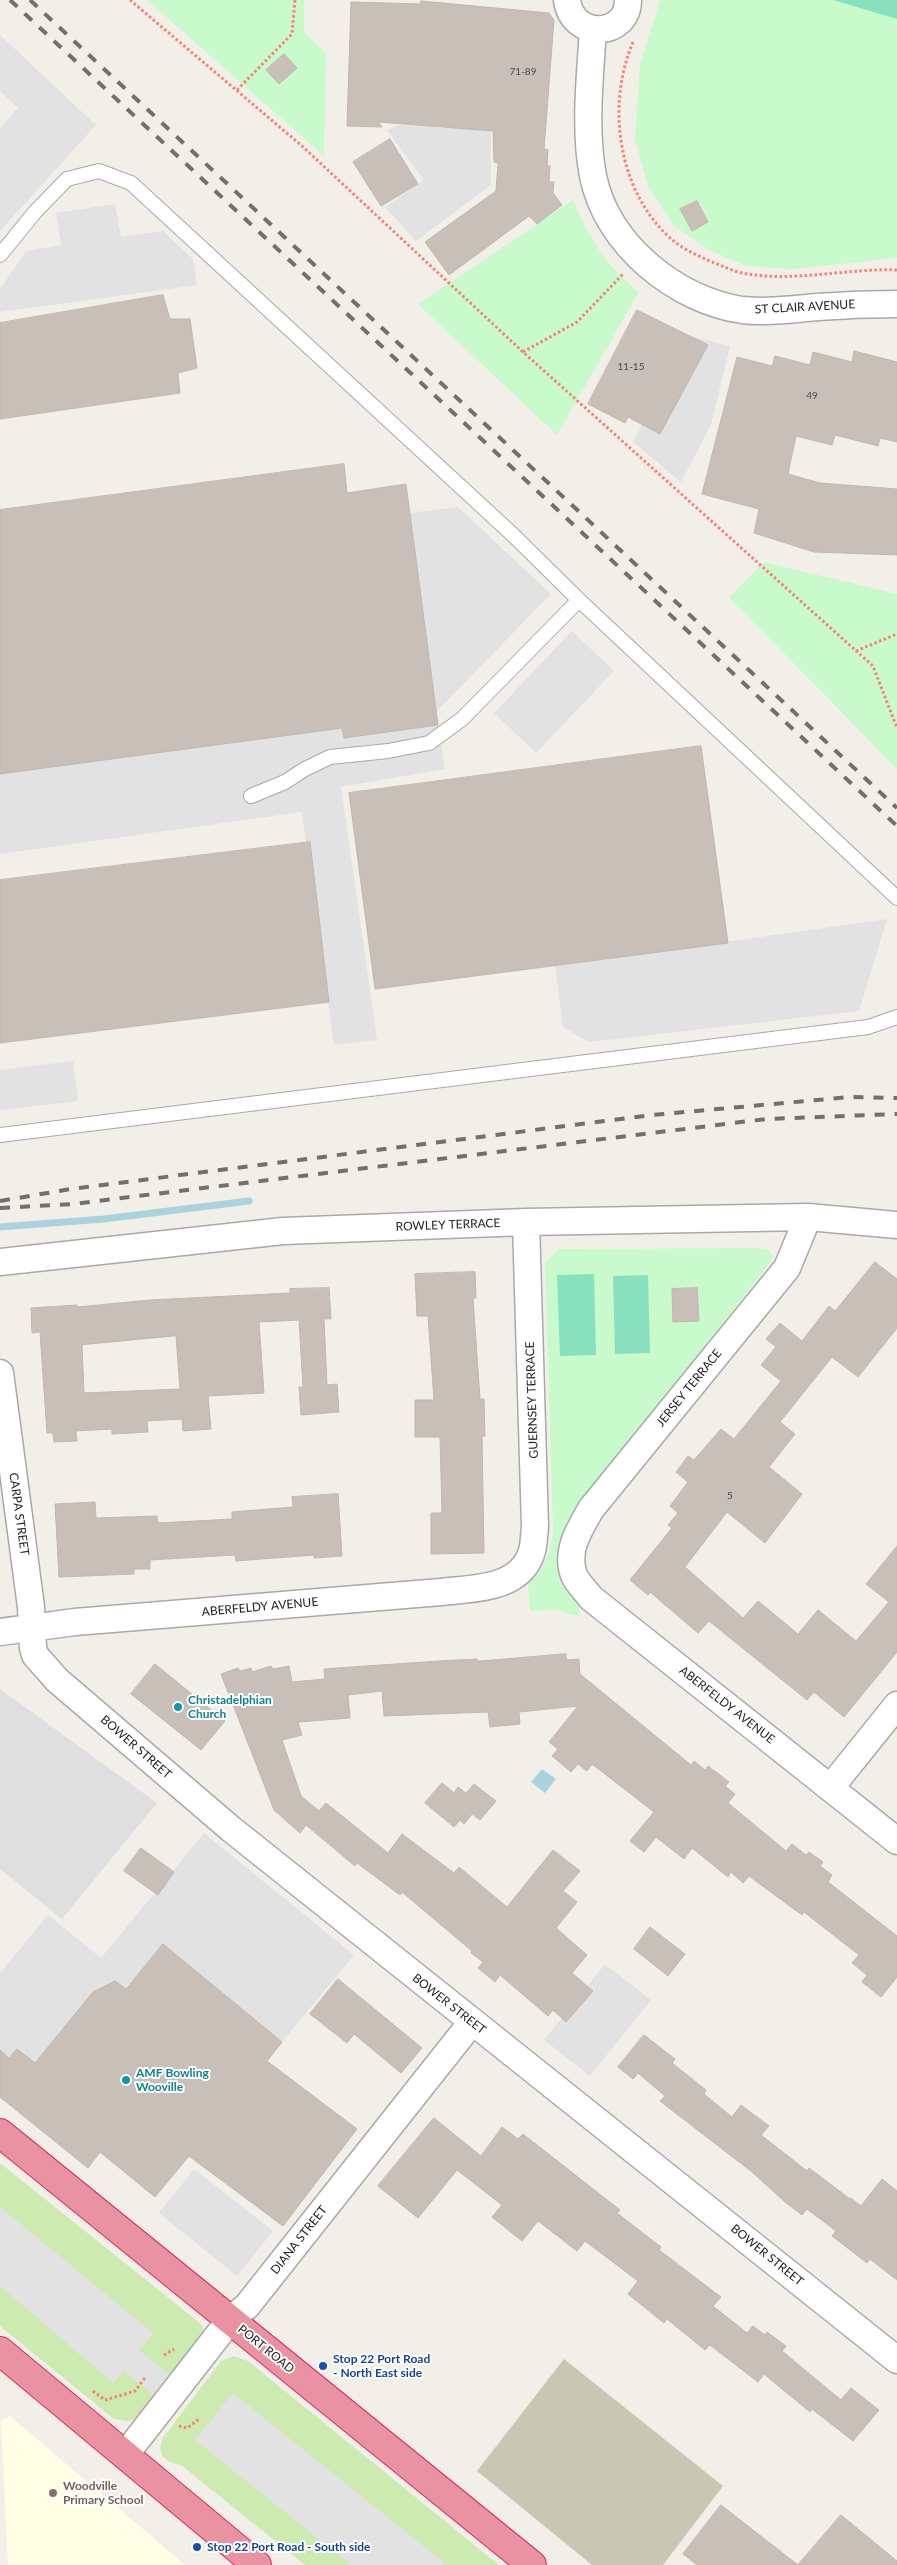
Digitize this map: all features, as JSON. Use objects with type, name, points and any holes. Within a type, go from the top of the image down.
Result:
[{"type":"highway","name":"PORT ROAD","points":[[0,2132],[532,2565]]},
{"type":"highway","points":[[0,2352],[257,2565]]},
{"type":"street","points":[[567,0],[573,17],[580,24],[593,29],[609,28],[618,22],[624,15],[628,0]]},
{"type":"street","name":"ST CLAIR AVENUE","points":[[593,29],[588,114],[594,178],[604,206],[620,232],[640,258],[673,285],[690,294],[707,302],[744,310],[779,311],[860,304],[897,304]]},
{"type":"street","name":"ROWLEY TERRACE","points":[[0,1262],[283,1231],[526,1222],[808,1217],[897,1225]]},
{"type":"street","name":"JERSEY TERRACE","points":[[572,1558],[573,1540],[591,1509],[787,1268],[808,1217]]},
{"type":"street","name":"GUERNSEY TERRACE","points":[[518,1575],[532,1552],[535,1528],[526,1222]]},
{"type":"street","name":"CARPA STREET","points":[[0,1373],[33,1625]]},
{"type":"street","name":"ABERFELDY AVENUE","points":[[572,1558],[575,1576],[591,1598],[897,1841]]},
{"type":"street","name":"ABERFELDY AVENUE","points":[[0,1632],[33,1625],[441,1592],[497,1585],[518,1575]]},
{"type":"street","name":"BOWER STREET","points":[[33,1625],[35,1655],[57,1680],[231,1829],[472,2022],[544,2076],[897,2360]]},
{"type":"street","points":[[831,1787],[897,1705]]},
{"type":"street","name":"DIANA STREET","points":[[126,2456],[230,2320],[247,2306],[472,2022]]},
{"type":"lane","points":[[0,255],[67,179],[99,171],[131,183],[512,534],[579,600],[897,898]]},
{"type":"lane","points":[[251,796],[285,782],[305,769],[330,757],[388,751],[429,743],[462,719],[579,600]]},
{"type":"lane","points":[[0,1135],[868,1027],[897,1017]]},
{"type":"path","points":[[130,0],[302,146],[523,352],[872,666],[897,728]]},
{"type":"path","points":[[237,90],[292,34],[295,0]]},
{"type":"path","points":[[636,37],[624,70],[620,114],[622,153],[633,185],[650,215],[666,234],[694,254],[741,273],[792,276],[869,269],[897,270]]},
{"type":"path","points":[[523,352],[577,322],[640,258]]},
{"type":"path","points":[[856,651],[897,634]]},
{"type":"path","points":[[93,2391],[105,2400],[135,2391],[145,2378]]},
{"type":"path","points":[[174,2423],[181,2428],[187,2428],[199,2418]]},
{"type":"shaded area","points":[[0,35],[96,125],[0,231],[0,128],[18,108],[0,91]]},
{"type":"shaded area","points":[[400,125],[491,131],[491,185],[416,241],[385,207],[424,180],[387,130]]},
{"type":"shaded area","points":[[115,204],[121,237],[163,231],[193,259],[197,285],[0,312],[0,289],[26,251],[61,245],[56,213]]},
{"type":"shaded area","points":[[690,336],[730,346],[711,425],[681,482],[633,442]]},
{"type":"shaded area","points":[[458,507],[551,594],[436,712],[409,513]]},
{"type":"shaded area","points":[[572,631],[614,671],[536,753],[494,713]]},
{"type":"shaded area","points":[[438,725],[445,769],[341,787],[377,1040],[334,1045],[302,812],[0,854],[0,774],[342,728],[344,738]]},
{"type":"shaded area","points":[[887,919],[859,1011],[589,1042],[563,1027],[555,966]]},
{"type":"shaded area","points":[[73,1061],[78,1101],[0,1110],[0,1070]]},
{"type":"shaded area","points":[[0,1689],[157,1803],[62,1919],[0,1869]]},
{"type":"shaded area","points":[[204,1833],[354,1955],[282,2042],[163,1945],[126,1989],[115,1981],[93,1992],[35,2063],[17,2049],[9,2058],[4,2053],[0,2057],[0,1973],[48,1915],[101,1958]]},
{"type":"shaded area","points":[[605,1964],[651,2000],[590,2076],[544,2040]]},
{"type":"shaded area","points":[[194,2169],[273,2231],[237,2276],[159,2213]]},
{"type":"shaded area","points":[[0,2207],[153,2333],[139,2350],[172,2376],[155,2396],[124,2371],[113,2383],[0,2286]]},
{"type":"shaded area","points":[[564,2359],[723,2486],[663,2565],[592,2565],[477,2471]]},
{"type":"shaded area","points":[[233,2393],[447,2565],[351,2565],[195,2440]]},
{"type":"shaded area","name":"Woodville Primary School","points":[[10,2416],[185,2565],[8,2565],[1,2421]]},
{"type":"green space","points":[[147,0],[304,0],[304,33],[326,53],[324,156]]},
{"type":"green space","points":[[660,0],[897,0],[897,258],[793,269],[746,266],[709,250],[673,225],[648,186],[635,139],[640,65]]},
{"type":"green space","points":[[833,0],[897,0],[897,19]]},
{"type":"green space","points":[[573,200],[586,228],[607,261],[639,292],[557,435],[418,304]]},
{"type":"green space","points":[[764,562],[897,594],[897,769],[729,597]]},
{"type":"green space","points":[[758,1248],[769,1250],[773,1256],[770,1263],[568,1520],[561,1541],[560,1562],[564,1576],[578,1601],[579,1617],[557,1610],[530,1611],[528,1583],[534,1578],[546,1560],[553,1531],[545,1263],[559,1249]]},
{"type":"green space","points":[[594,1274],[596,1355],[560,1356],[557,1275]]},
{"type":"green space","points":[[648,1275],[650,1353],[615,1354],[613,1276]]},
{"type":"green space","points":[[0,2163],[201,2324],[205,2331],[140,2416],[129,2421],[114,2419],[0,2326]]},
{"type":"green space","points":[[234,2356],[248,2361],[499,2565],[305,2565],[181,2465],[167,2460],[161,2449],[162,2439],[221,2361]]},
{"type":"water","points":[[542,1769],[556,1779],[545,1793],[531,1782]]},
{"type":"building","points":[[421,1],[549,13],[554,20],[544,149],[548,150],[549,182],[554,182],[553,193],[562,205],[537,224],[529,216],[449,275],[425,242],[496,191],[498,163],[494,162],[493,131],[378,122],[382,127],[347,126],[351,2],[420,4]]},
{"type":"building","points":[[284,54],[297,68],[279,84],[266,70]]},
{"type":"building","points":[[390,139],[418,184],[381,206],[353,162]]},
{"type":"building","points":[[697,201],[708,222],[692,231],[680,209]]},
{"type":"building","points":[[163,295],[170,319],[190,319],[197,368],[178,373],[180,393],[0,419],[0,323]]},
{"type":"building","points":[[637,310],[708,345],[660,434],[628,417],[625,423],[588,404]]},
{"type":"building","points":[[854,351],[897,362],[897,442],[880,438],[878,446],[835,435],[832,445],[796,436],[788,474],[820,483],[897,489],[897,555],[814,552],[754,533],[759,509],[702,494],[737,357],[772,366],[775,356],[810,365],[813,352],[852,362]]},
{"type":"building","points":[[344,464],[347,493],[406,484],[438,725],[344,738],[342,728],[0,774],[0,510]]},
{"type":"building","points":[[701,746],[728,943],[375,989],[349,793]]},
{"type":"building","points":[[310,842],[329,1002],[0,1043],[0,880]]},
{"type":"building","points":[[875,1262],[897,1279],[897,1328],[858,1377],[832,1357],[780,1422],[795,1434],[769,1467],[802,1494],[765,1543],[727,1512],[685,1567],[743,1618],[758,1601],[798,1634],[818,1610],[856,1641],[889,1602],[866,1584],[897,1546],[897,1652],[844,1717],[814,1692],[807,1700],[709,1621],[698,1633],[650,1592],[648,1595],[630,1580],[672,1528],[668,1525],[678,1513],[670,1506],[688,1482],[676,1472],[688,1456],[694,1460],[721,1429],[734,1439],[781,1381],[761,1365],[776,1347],[766,1339],[780,1323],[802,1341],[829,1306],[835,1311]]},
{"type":"building","points":[[475,1272],[476,1298],[473,1298],[480,1399],[484,1399],[485,1436],[482,1436],[484,1553],[431,1554],[431,1513],[442,1513],[440,1437],[415,1437],[415,1400],[434,1400],[428,1316],[417,1316],[415,1274]]},
{"type":"building","points":[[329,1288],[331,1319],[324,1319],[327,1385],[337,1384],[339,1412],[301,1415],[299,1387],[303,1387],[299,1320],[259,1322],[264,1393],[208,1396],[211,1429],[183,1431],[182,1419],[147,1421],[148,1432],[112,1434],[112,1429],[76,1431],[77,1441],[54,1442],[53,1433],[47,1433],[40,1332],[32,1333],[31,1308],[77,1305],[77,1307],[150,1300],[290,1293],[290,1289]],"holes":[[[176,1336],[180,1389],[84,1393],[82,1345]]]},
{"type":"building","points":[[697,1288],[699,1321],[673,1322],[672,1289]]},
{"type":"building","points":[[338,1494],[342,1556],[314,1558],[314,1555],[236,1561],[235,1555],[150,1560],[150,1569],[134,1569],[134,1574],[59,1577],[55,1504],[95,1502],[96,1518],[157,1516],[158,1523],[232,1519],[232,1512],[293,1507],[292,1497]]},
{"type":"building","points":[[566,1654],[566,1660],[579,1659],[580,1674],[691,1765],[694,1761],[705,1770],[708,1766],[729,1782],[725,1786],[735,1794],[728,1803],[786,1851],[792,1844],[806,1855],[809,1852],[823,1862],[820,1866],[832,1875],[828,1882],[897,1936],[897,1977],[881,1997],[862,1982],[867,1975],[852,1963],[859,1955],[804,1912],[802,1915],[749,1876],[743,1883],[731,1872],[728,1877],[692,1848],[684,1859],[656,1837],[644,1852],[630,1841],[654,1812],[592,1764],[587,1771],[578,1764],[571,1772],[552,1756],[558,1749],[549,1742],[578,1706],[519,1712],[520,1724],[490,1727],[488,1712],[384,1716],[382,1691],[348,1695],[350,1718],[298,1722],[302,1735],[282,1740],[301,1796],[319,1811],[326,1803],[388,1853],[402,1834],[454,1873],[459,1867],[507,1907],[553,1850],[580,1871],[563,1891],[577,1902],[556,1928],[587,1955],[572,1973],[593,1991],[566,2022],[553,2010],[548,2016],[500,1975],[495,1982],[478,1968],[483,1962],[471,1953],[472,1951],[402,1892],[400,1895],[357,1863],[355,1866],[306,1825],[300,1833],[274,1810],[221,1674],[238,1668],[240,1671],[251,1668],[252,1672],[271,1666],[273,1669],[289,1666],[292,1682],[325,1679],[324,1669],[477,1659],[478,1661]]},
{"type":"building","name":"Christadelphian Church","points":[[155,1664],[225,1721],[201,1750],[131,1694]]},
{"type":"building","points":[[442,1783],[454,1793],[458,1787],[466,1793],[474,1784],[496,1801],[480,1820],[472,1814],[464,1824],[460,1820],[454,1827],[425,1803]]},
{"type":"building","points":[[141,1848],[174,1872],[158,1895],[124,1871]]},
{"type":"building","points":[[650,1927],[685,1954],[668,1976],[634,1949]]},
{"type":"building","name":"AMF Bowling Wooville","points":[[163,1944],[282,2042],[267,2061],[357,2129],[283,2226],[189,2156],[155,2197],[100,2152],[88,2168],[0,2097],[0,2050],[9,2058],[17,2049],[35,2063],[93,1992],[115,1981],[126,1989]]},
{"type":"building","points":[[338,1979],[422,2048],[401,2073],[354,2034],[347,2043],[310,2014]]},
{"type":"building","points":[[644,2035],[675,2059],[672,2063],[706,2090],[704,2094],[732,2117],[741,2105],[769,2126],[761,2135],[807,2171],[809,2168],[861,2206],[882,2179],[897,2191],[897,2280],[870,2259],[867,2263],[832,2236],[836,2231],[807,2209],[802,2215],[784,2201],[752,2172],[660,2101],[665,2096],[638,2073],[633,2079],[618,2067]]},
{"type":"building","points":[[434,2118],[481,2156],[502,2127],[518,2139],[523,2134],[620,2210],[617,2213],[661,2247],[659,2250],[721,2297],[713,2306],[747,2333],[753,2326],[765,2335],[767,2332],[786,2346],[782,2351],[841,2400],[851,2388],[879,2410],[853,2441],[812,2409],[810,2412],[764,2374],[758,2382],[710,2345],[705,2350],[667,2319],[664,2323],[628,2294],[638,2281],[585,2241],[577,2251],[538,2221],[522,2241],[492,2217],[502,2205],[457,2170],[418,2218],[378,2186]]},
{"type":"building","points":[[721,2505],[798,2565],[697,2565],[683,2554]]},
{"type":"building","points":[[841,2515],[897,2561],[897,2565],[798,2565]]},
{"type":"waterway","points":[[0,1227],[104,1219],[249,1201]]},
{"type":"railway","points":[[10,0],[897,826]]},
{"type":"railway","points":[[30,0],[897,808]]},
{"type":"railway","points":[[0,1201],[71,1189],[652,1115],[850,1097],[897,1098]]},
{"type":"railway","points":[[0,1208],[73,1204],[766,1119],[897,1114]]},
{"type":"place","name":"Christadelphian Church","points":[[178,1707]]},
{"type":"place","name":"AMF Bowling Wooville","points":[[126,2080]]},
{"type":"place","name":"Stop 22 Port Road - North East side","points":[[323,2366]]},
{"type":"place","name":"Woodville Primary School","points":[[53,2493]]},
{"type":"place","name":"Stop 22 Port Road - South side","points":[[197,2547]]}]
